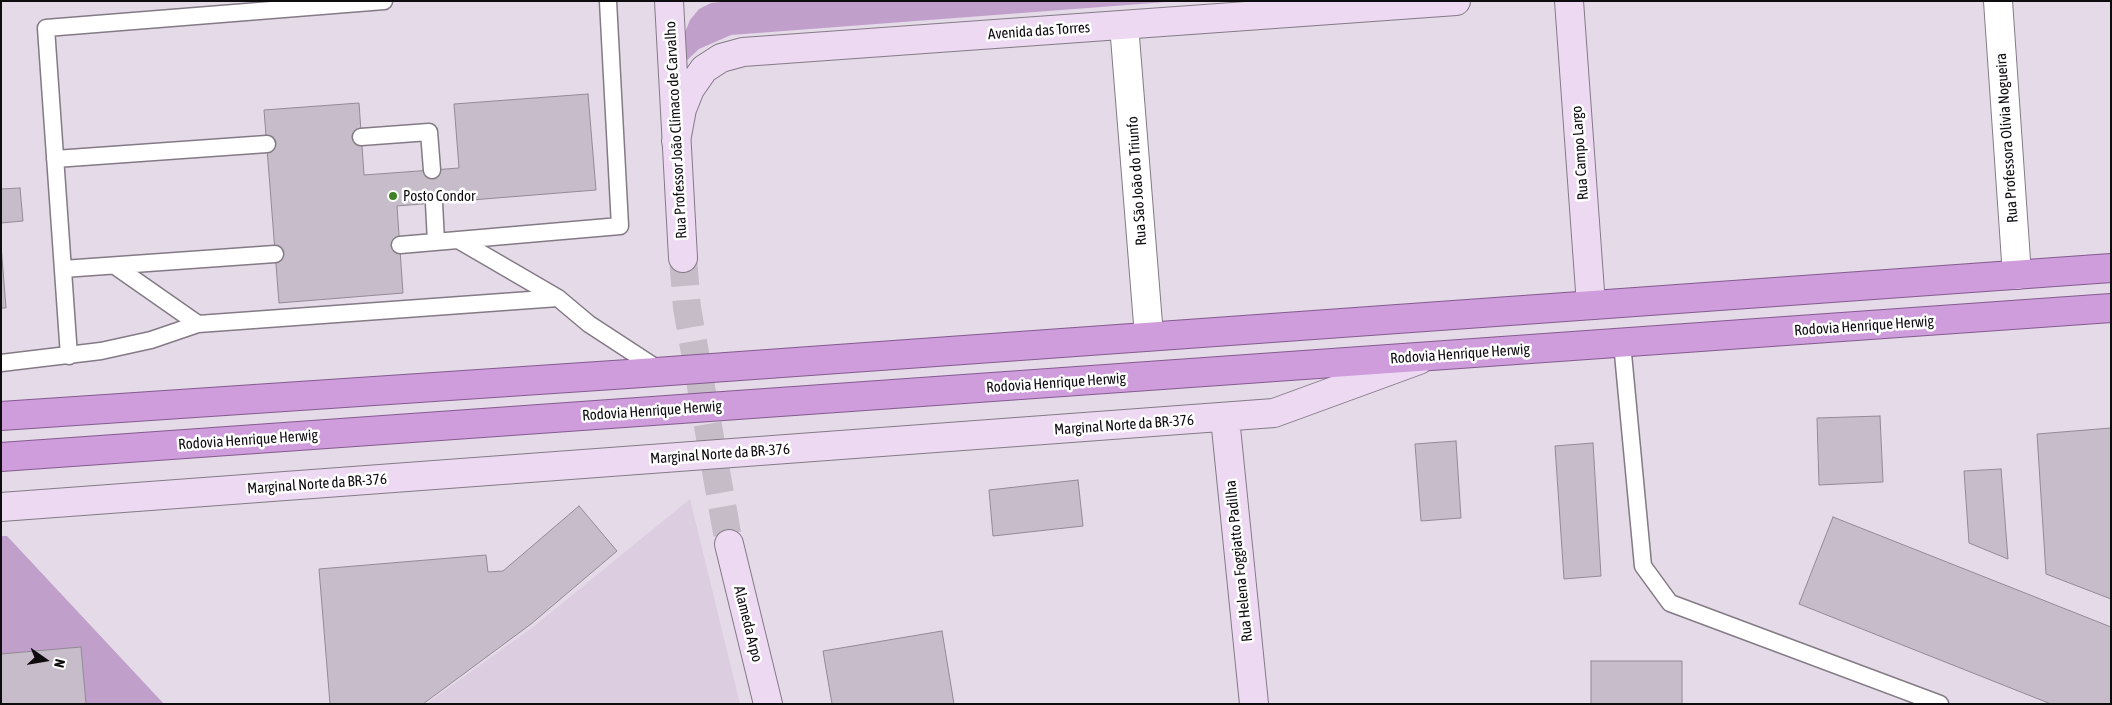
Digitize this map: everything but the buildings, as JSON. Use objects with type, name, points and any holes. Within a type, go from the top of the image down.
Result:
[{"type":"highway","points":[[1,416],[2111,268]]},
{"type":"highway","name":"Rodovia Henrique Herwig","points":[[1,457],[2111,308]]},
{"type":"main road","name":"Rua Professor João Clímaco de Carvalho","points":[[669,1],[683,258]]},
{"type":"main road","name":"Avenida das Torres","points":[[676,141],[682,109],[690,89],[704,68],[721,58],[743,52],[1456,1]]},
{"type":"main road","name":"Rua Campo Largo","points":[[1569,1],[1591,305]]},
{"type":"main road","name":"Marginal Norte da BR-376","points":[[1,507],[1274,413],[1430,356]]},
{"type":"main road","name":"Rua Helena Foggiatto Padilha","points":[[1225,418],[1254,704]]},
{"type":"main road","name":"Alameda Arpo","points":[[729,544],[768,704]]},
{"type":"street","name":"Rua Professora Olívia Nogueira","points":[[1998,1],[2017,275]]},
{"type":"street","name":"Rua São João do Triunfo","points":[[1124,25],[1149,336]]},
{"type":"lane","points":[[69,356],[46,28],[384,1]]},
{"type":"lane","points":[[400,245],[620,226],[608,1]]},
{"type":"lane","points":[[361,137],[429,132],[432,170]]},
{"type":"lane","points":[[55,159],[267,144]]},
{"type":"lane","points":[[434,203],[436,242]]},
{"type":"lane","points":[[460,240],[558,298],[589,324],[661,371]]},
{"type":"lane","points":[[63,270],[275,254]]},
{"type":"lane","points":[[115,266],[198,324]]},
{"type":"lane","points":[[1,363],[101,351],[151,340],[198,324],[558,298]]},
{"type":"lane","points":[[1622,343],[1643,566],[1670,603],[1940,704]]},
{"type":"shaded area","points":[[730,1],[1180,1],[731,35],[699,49],[681,66],[683,37],[690,20],[699,9],[711,3]]},
{"type":"shaded area","points":[[690,499],[740,704],[426,704],[533,627]]},
{"type":"shaded area","points":[[1,536],[7,536],[164,704],[1,704]]},
{"type":"tunnel","points":[[683,258],[687,308],[729,544]]},
{"type":"place","name":"Posto Condor","points":[[393,196]]}]
